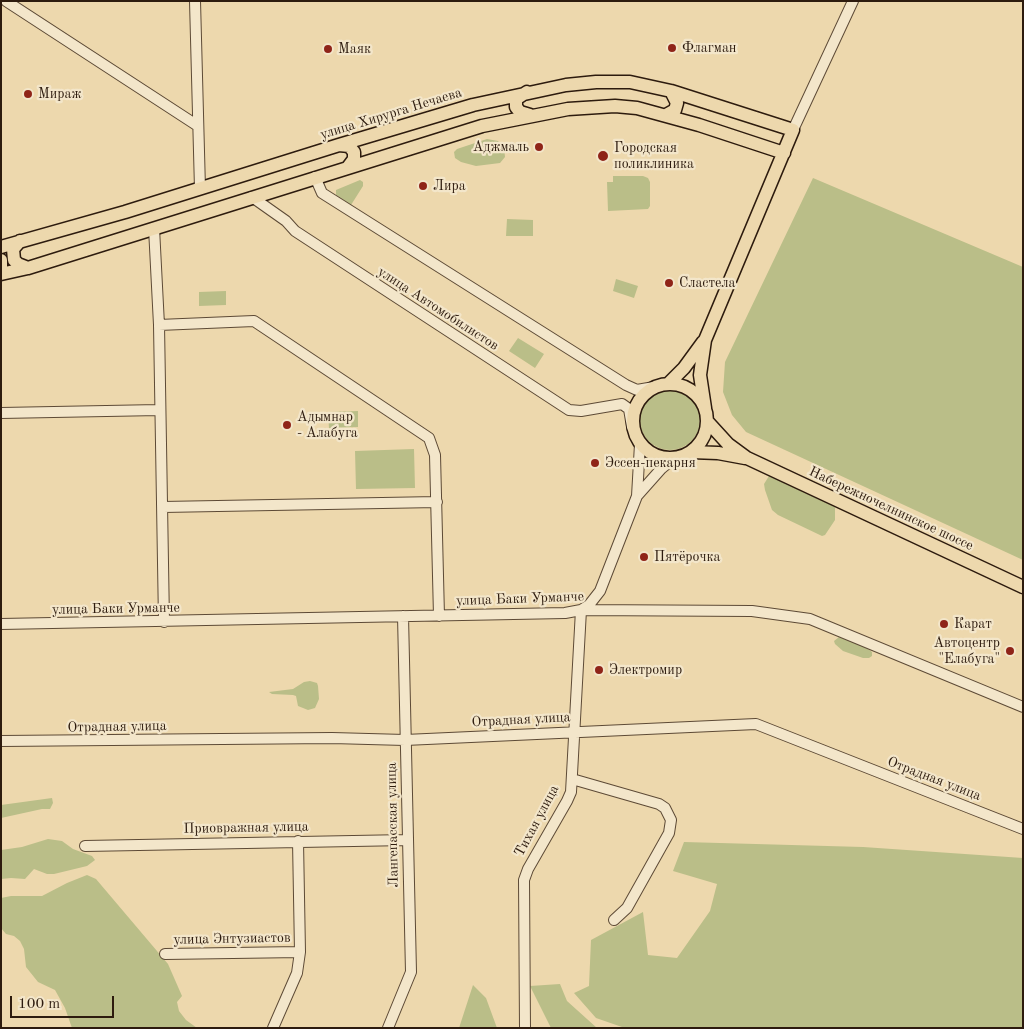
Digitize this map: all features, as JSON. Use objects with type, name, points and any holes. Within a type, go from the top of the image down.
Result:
[{"type":"main road","name":"улица Хирурга Нечаева","points":[[1,247],[200,189],[473,105],[526,92],[566,85],[615,81],[630,82],[671,92],[793,130]]},
{"type":"main road","points":[[526,92],[516,99],[516,107],[520,112],[530,115]]},
{"type":"main road","points":[[666,114],[675,110],[677,102],[671,92]]},
{"type":"main road","points":[[1,274],[28,268],[482,126],[568,109],[616,106],[638,108],[666,114],[744,138],[784,153]]},
{"type":"main road","points":[[668,384],[684,368],[705,340],[793,130]]},
{"type":"main road","points":[[339,145],[349,146],[354,152],[354,159],[348,167]]},
{"type":"main road","points":[[102,218],[108,219],[116,226],[116,232],[111,241]]},
{"type":"main road","points":[[20,241],[13,249],[14,260],[23,267],[28,268]]},
{"type":"main road","points":[[1,260],[1,269]]},
{"type":"main road","points":[[705,340],[700,375],[707,421],[703,438],[691,452],[683,457],[664,458],[655,456],[640,444],[632,427],[636,404],[641,397],[654,387],[668,384],[686,388],[694,393],[705,408]]},
{"type":"main road","name":"Набережночелнинское шоссе","points":[[707,421],[728,444],[747,458],[1023,587]]},
{"type":"main road","name":"Набережночелнинское шоссе","points":[[691,452],[718,453],[747,458]]},
{"type":"street","points":[[6,1],[198,126]]},
{"type":"street","points":[[195,1],[200,189]]},
{"type":"street","points":[[793,130],[852,1]]},
{"type":"street","points":[[316,177],[322,193],[626,385],[637,390],[654,387]]},
{"type":"street","name":"улица Автомобилистов","points":[[252,197],[286,220],[295,231],[569,410],[581,411],[620,403]]},
{"type":"street","points":[[154,228],[159,325],[164,622]]},
{"type":"street","points":[[159,325],[254,321],[430,438],[435,454],[439,616]]},
{"type":"street","points":[[626,385],[626,398],[620,403],[629,409],[632,427]]},
{"type":"street","points":[[1,413],[159,410]]},
{"type":"street","points":[[581,610],[590,605],[600,591],[637,496],[640,444]]},
{"type":"street","points":[[637,496],[660,469],[673,459]]},
{"type":"street","points":[[163,507],[436,502]]},
{"type":"street","name":"улица Баки Урманче","points":[[1,624],[565,613],[581,610],[752,611],[810,619],[1023,707]]},
{"type":"street","name":"Тихая улица","points":[[525,1028],[524,880],[528,869],[571,792],[581,610]]},
{"type":"street","name":"Лангепасская улица","points":[[388,1028],[410,972],[403,616]]},
{"type":"street","name":"Отрадная улица","points":[[1,741],[332,738],[405,740],[756,724],[1023,829]]},
{"type":"street","points":[[572,779],[659,804],[670,813],[672,826],[669,833],[627,908],[614,920]]},
{"type":"street","name":"Приовражная улица","points":[[85,846],[407,840]]},
{"type":"street","name":"улица Энтузиастов","points":[[273,1028],[296,973],[300,952],[298,841]]},
{"type":"street","name":"улица Энтузиастов","points":[[165,954],[300,952]]},
{"type":"green space","points":[[487,139],[498,141],[504,147],[505,157],[500,163],[476,166],[461,162],[455,158],[454,152],[457,149]]},
{"type":"green space","points":[[613,176],[643,176],[648,178],[650,182],[650,206],[648,209],[608,211],[607,182],[613,182]]},
{"type":"green space","points":[[813,178],[1023,267],[1023,560],[746,432],[732,415],[723,392],[725,362]]},
{"type":"green space","points":[[360,180],[363,182],[363,186],[351,205],[336,195],[336,190]]},
{"type":"green space","points":[[507,219],[533,220],[533,236],[506,236]]},
{"type":"green space","points":[[616,279],[638,286],[634,298],[613,291]]},
{"type":"green space","points":[[226,291],[226,305],[199,306],[199,292]]},
{"type":"green space","points":[[518,338],[544,354],[535,368],[509,351]]},
{"type":"green space","points":[[670,390],[687,395],[695,403],[700,420],[695,437],[687,445],[670,450],[653,445],[645,437],[640,420],[645,403],[653,395]]},
{"type":"green space","points":[[358,411],[358,427],[329,428],[328,412]]},
{"type":"green space","points":[[414,449],[415,488],[356,489],[355,451]]},
{"type":"green space","points":[[769,476],[835,507],[835,520],[825,535],[822,536],[778,515],[772,510],[764,484]]},
{"type":"green space","points":[[839,637],[867,648],[872,652],[872,656],[863,658],[843,651],[834,641]]},
{"type":"green space","points":[[304,682],[317,683],[319,699],[315,708],[308,710],[298,706],[296,696],[272,694],[269,692],[293,689]]},
{"type":"green space","points":[[52,798],[53,803],[50,809],[1,818],[1,805]]},
{"type":"green space","points":[[48,839],[62,841],[73,849],[92,856],[95,860],[87,866],[54,874],[47,874],[34,869],[25,879],[1,879],[1,850],[22,847]]},
{"type":"green space","points":[[684,842],[863,847],[1023,858],[1023,1028],[637,1028],[622,1027],[596,1018],[574,993],[589,986],[591,940],[643,912],[648,955],[677,958],[710,911],[717,884],[673,871]]},
{"type":"green space","points":[[87,875],[96,879],[168,964],[182,996],[177,1002],[179,1011],[186,1020],[197,1028],[72,1028],[65,1008],[55,990],[38,982],[26,967],[24,949],[20,941],[14,936],[6,934],[1,928],[1,898],[11,896],[42,896]]},
{"type":"green space","points":[[560,984],[567,1001],[597,1028],[551,1028],[530,986]]},
{"type":"green space","points":[[473,985],[486,998],[497,1028],[459,1028]]},
{"type":"place","name":"Флагман","points":[[672,48]]},
{"type":"place","name":"Маяк","points":[[328,49]]},
{"type":"place","name":"Мираж","points":[[28,94]]},
{"type":"place","name":"Аджмаль","points":[[539,147]]},
{"type":"place","name":"Городская поликлиника","points":[[603,156]]},
{"type":"place","name":"Лира","points":[[423,186]]},
{"type":"place","name":"Сластела","points":[[669,283]]},
{"type":"place","name":"Адымнар - Алабуга","points":[[287,425]]},
{"type":"place","name":"Эссен-пекарня","points":[[595,463]]},
{"type":"place","name":"Пятёрочка","points":[[644,557]]},
{"type":"place","name":"Карат","points":[[944,624]]},
{"type":"place","name":"Автоцентр \"Елабуга\"","points":[[1010,651]]},
{"type":"place","name":"Электромир","points":[[599,670]]}]
